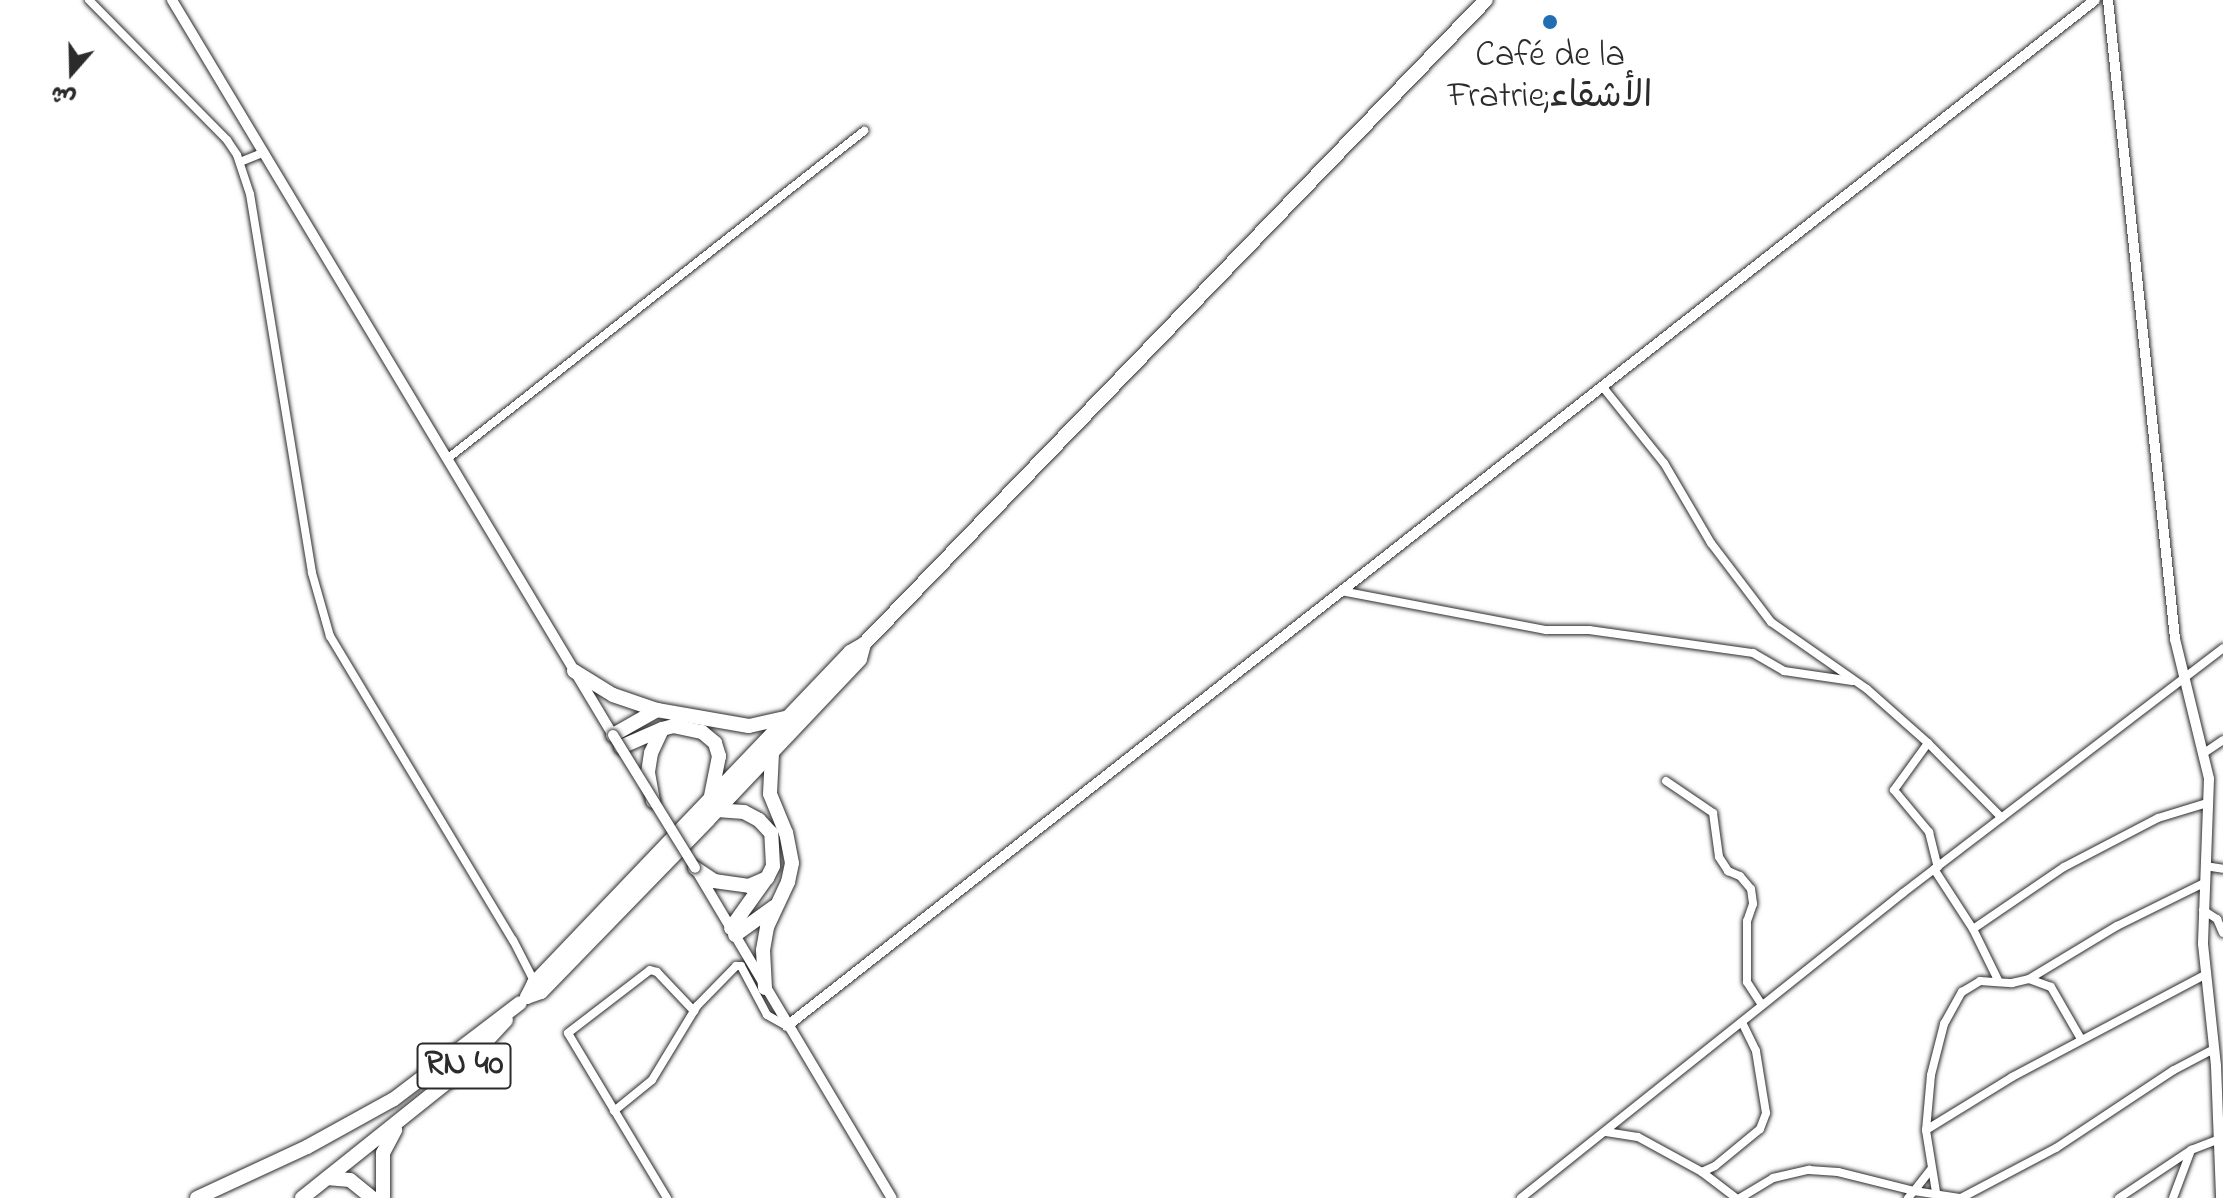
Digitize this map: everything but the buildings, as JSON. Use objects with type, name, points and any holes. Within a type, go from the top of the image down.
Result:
[{"type":"main road","points":[[197,1198],[307,1147],[394,1099],[530,994],[713,805],[850,652],[864,644],[1486,0]]},
{"type":"main road","points":[[713,805],[772,753],[860,659],[864,644]]},
{"type":"main road","points":[[574,671],[632,704],[657,710],[749,726],[790,717]]},
{"type":"main road","points":[[617,741],[657,710]]},
{"type":"main road","points":[[617,741],[682,726],[702,732],[715,743],[719,756],[713,805]]},
{"type":"main road","points":[[653,801],[648,772],[651,753],[662,729]]},
{"type":"main road","points":[[765,988],[763,950],[792,863],[786,833],[770,794],[772,753]]},
{"type":"main road","points":[[713,805],[744,812],[759,820],[771,833],[775,848],[767,878],[733,931]]},
{"type":"main road","points":[[695,868],[714,881],[730,886],[749,886],[767,878]]},
{"type":"main road","points":[[733,931],[776,906]]},
{"type":"main road","name":"RN 40","points":[[302,1198],[450,1080],[530,994]]},
{"type":"main road","points":[[383,1198],[383,1153],[401,1121]]},
{"type":"main road","points":[[327,1178],[350,1180],[372,1198]]},
{"type":"street","points":[[89,0],[227,140],[240,162],[250,194],[312,573],[330,636],[513,940],[530,994]]},
{"type":"street","points":[[172,0],[892,1198]]},
{"type":"street","points":[[787,1026],[2095,0]]},
{"type":"street","points":[[2108,0],[2175,639],[2209,779],[2203,910],[2205,975],[2220,1139],[2221,1198]]},
{"type":"street","points":[[447,459],[864,131]]},
{"type":"street","points":[[240,162],[262,153]]},
{"type":"street","points":[[1602,386],[1664,463],[1698,524],[1771,622],[1857,681],[1928,743],[2002,818]]},
{"type":"street","points":[[1341,591],[1546,630],[1589,630],[1753,653],[1784,671],[1857,681]]},
{"type":"street","points":[[1521,1198],[1936,868],[2223,648]]},
{"type":"street","points":[[2204,753],[2223,740]]},
{"type":"street","points":[[1928,743],[1894,790],[1929,832],[1936,868],[1973,929],[1999,982]]},
{"type":"street","points":[[1666,781],[1713,813],[1719,857],[1728,871],[1740,876],[1751,889],[1753,904],[1747,921],[1747,982],[1762,1005]]},
{"type":"street","points":[[1973,929],[2064,867],[2171,812],[2207,803]]},
{"type":"street","points":[[2205,866],[2223,869]]},
{"type":"street","points":[[1936,1192],[1926,1130],[1934,1057],[1951,1010],[1962,992],[1974,983],[2029,979],[2117,926],[2204,883]]},
{"type":"street","points":[[2203,910],[2217,919],[2223,933]]},
{"type":"street","points":[[614,1111],[652,1080],[694,1011],[739,965],[767,1015],[787,1026]]},
{"type":"street","points":[[667,1198],[568,1037],[570,1030],[653,970],[694,1011]]},
{"type":"street","points":[[1926,1130],[2081,1039],[2205,975]]},
{"type":"street","points":[[2029,979],[2051,987],[2081,1039]]},
{"type":"street","points":[[1702,1172],[1760,1129],[1765,1121],[1766,1103],[1756,1051],[1742,1022]]},
{"type":"street","points":[[1606,1132],[1638,1137],[1702,1172],[1738,1198],[1773,1178],[1809,1170],[1838,1172],[1911,1194],[1936,1192],[1960,1198],[2056,1148],[2174,1070],[2214,1049]]},
{"type":"street","points":[[2119,1198],[2191,1150],[2220,1139]]},
{"type":"street","points":[[2173,1198],[2191,1150]]},
{"type":"street","points":[[1911,1194],[1931,1169]]},
{"type":"street","points":[[1717,1198],[1725,1190]]},
{"type":"place","name":"Café de la Fratrie;الأشقاء","points":[[1550,22]]}]
